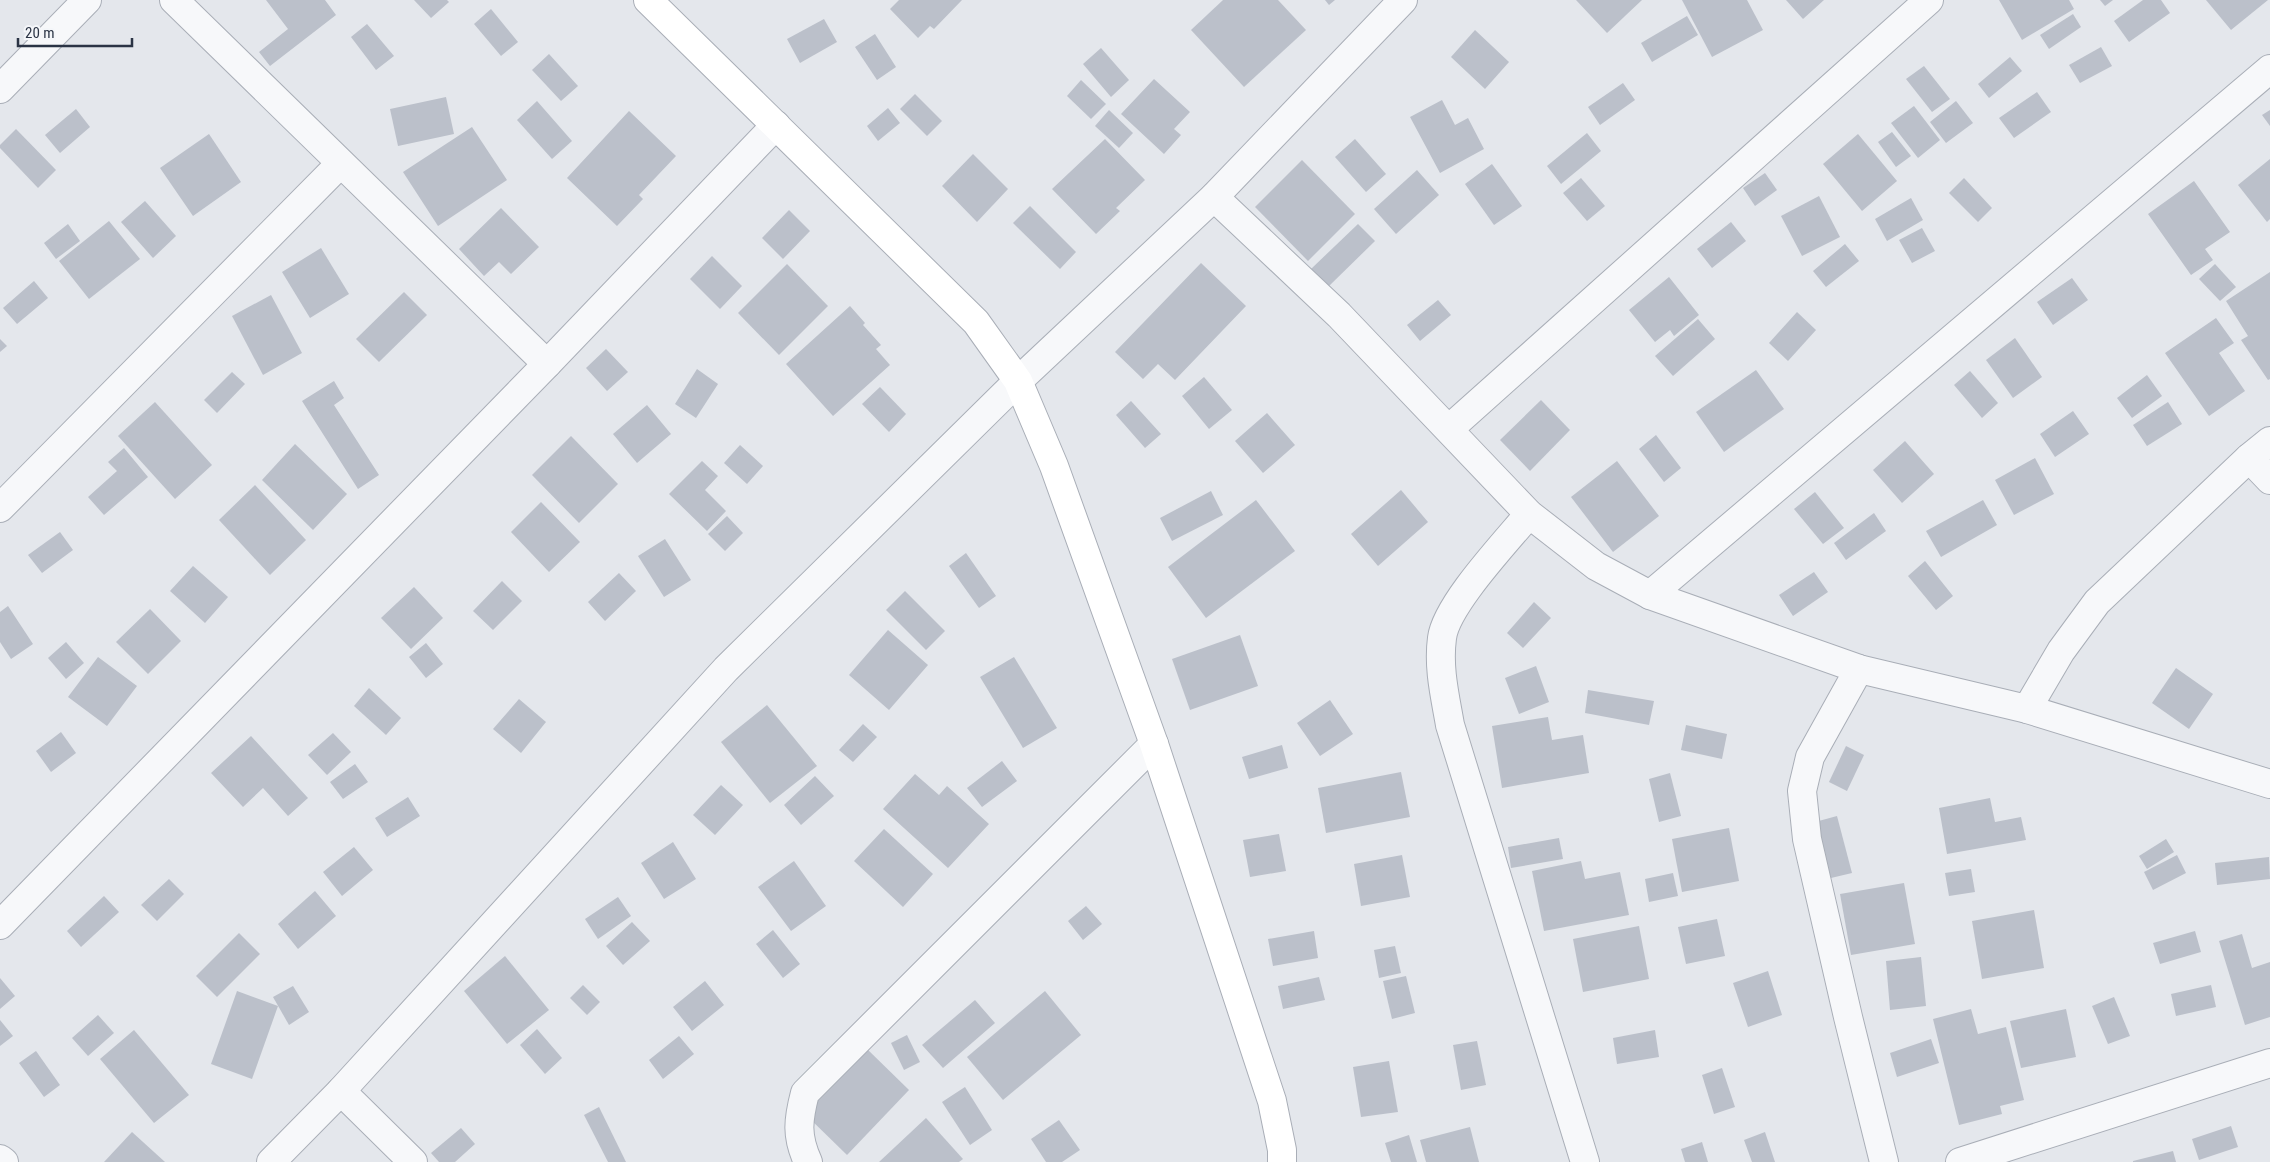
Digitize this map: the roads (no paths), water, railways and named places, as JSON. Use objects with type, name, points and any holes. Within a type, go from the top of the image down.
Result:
[{"type":"street","points":[[0,89],[86,0]]},
{"type":"street","points":[[174,0],[547,364]]},
{"type":"street","points":[[648,0],[976,322],[1018,381],[1054,466],[1154,744],[1272,1102],[1282,1150],[1282,1162]]},
{"type":"street","points":[[271,1162],[341,1090],[726,669],[1018,381],[1214,197],[1403,0]]},
{"type":"street","points":[[1449,430],[1929,0]]},
{"type":"street","points":[[1650,595],[2270,69]]},
{"type":"street","points":[[0,925],[547,364],[776,125]]},
{"type":"street","points":[[0,508],[340,164]]},
{"type":"street","points":[[1214,197],[1339,315],[1529,514],[1596,566],[1650,595],[1859,669],[2027,710],[2270,784]]},
{"type":"street","points":[[2027,710],[2061,651],[2097,602],[2260,450],[2270,480]]},
{"type":"street","points":[[1529,514],[1456,603],[1442,636],[1441,675],[1450,725],[1586,1162]]},
{"type":"street","points":[[1859,669],[1810,757],[1802,791],[1807,839],[1884,1162]]},
{"type":"street","points":[[808,1162],[801,1148],[798,1121],[805,1093],[1154,744]]},
{"type":"street","points":[[1960,1162],[2270,1063]]},
{"type":"street","points":[[341,1090],[413,1162]]},
{"type":"street","points":[[0,1158],[4,1162]]}]
